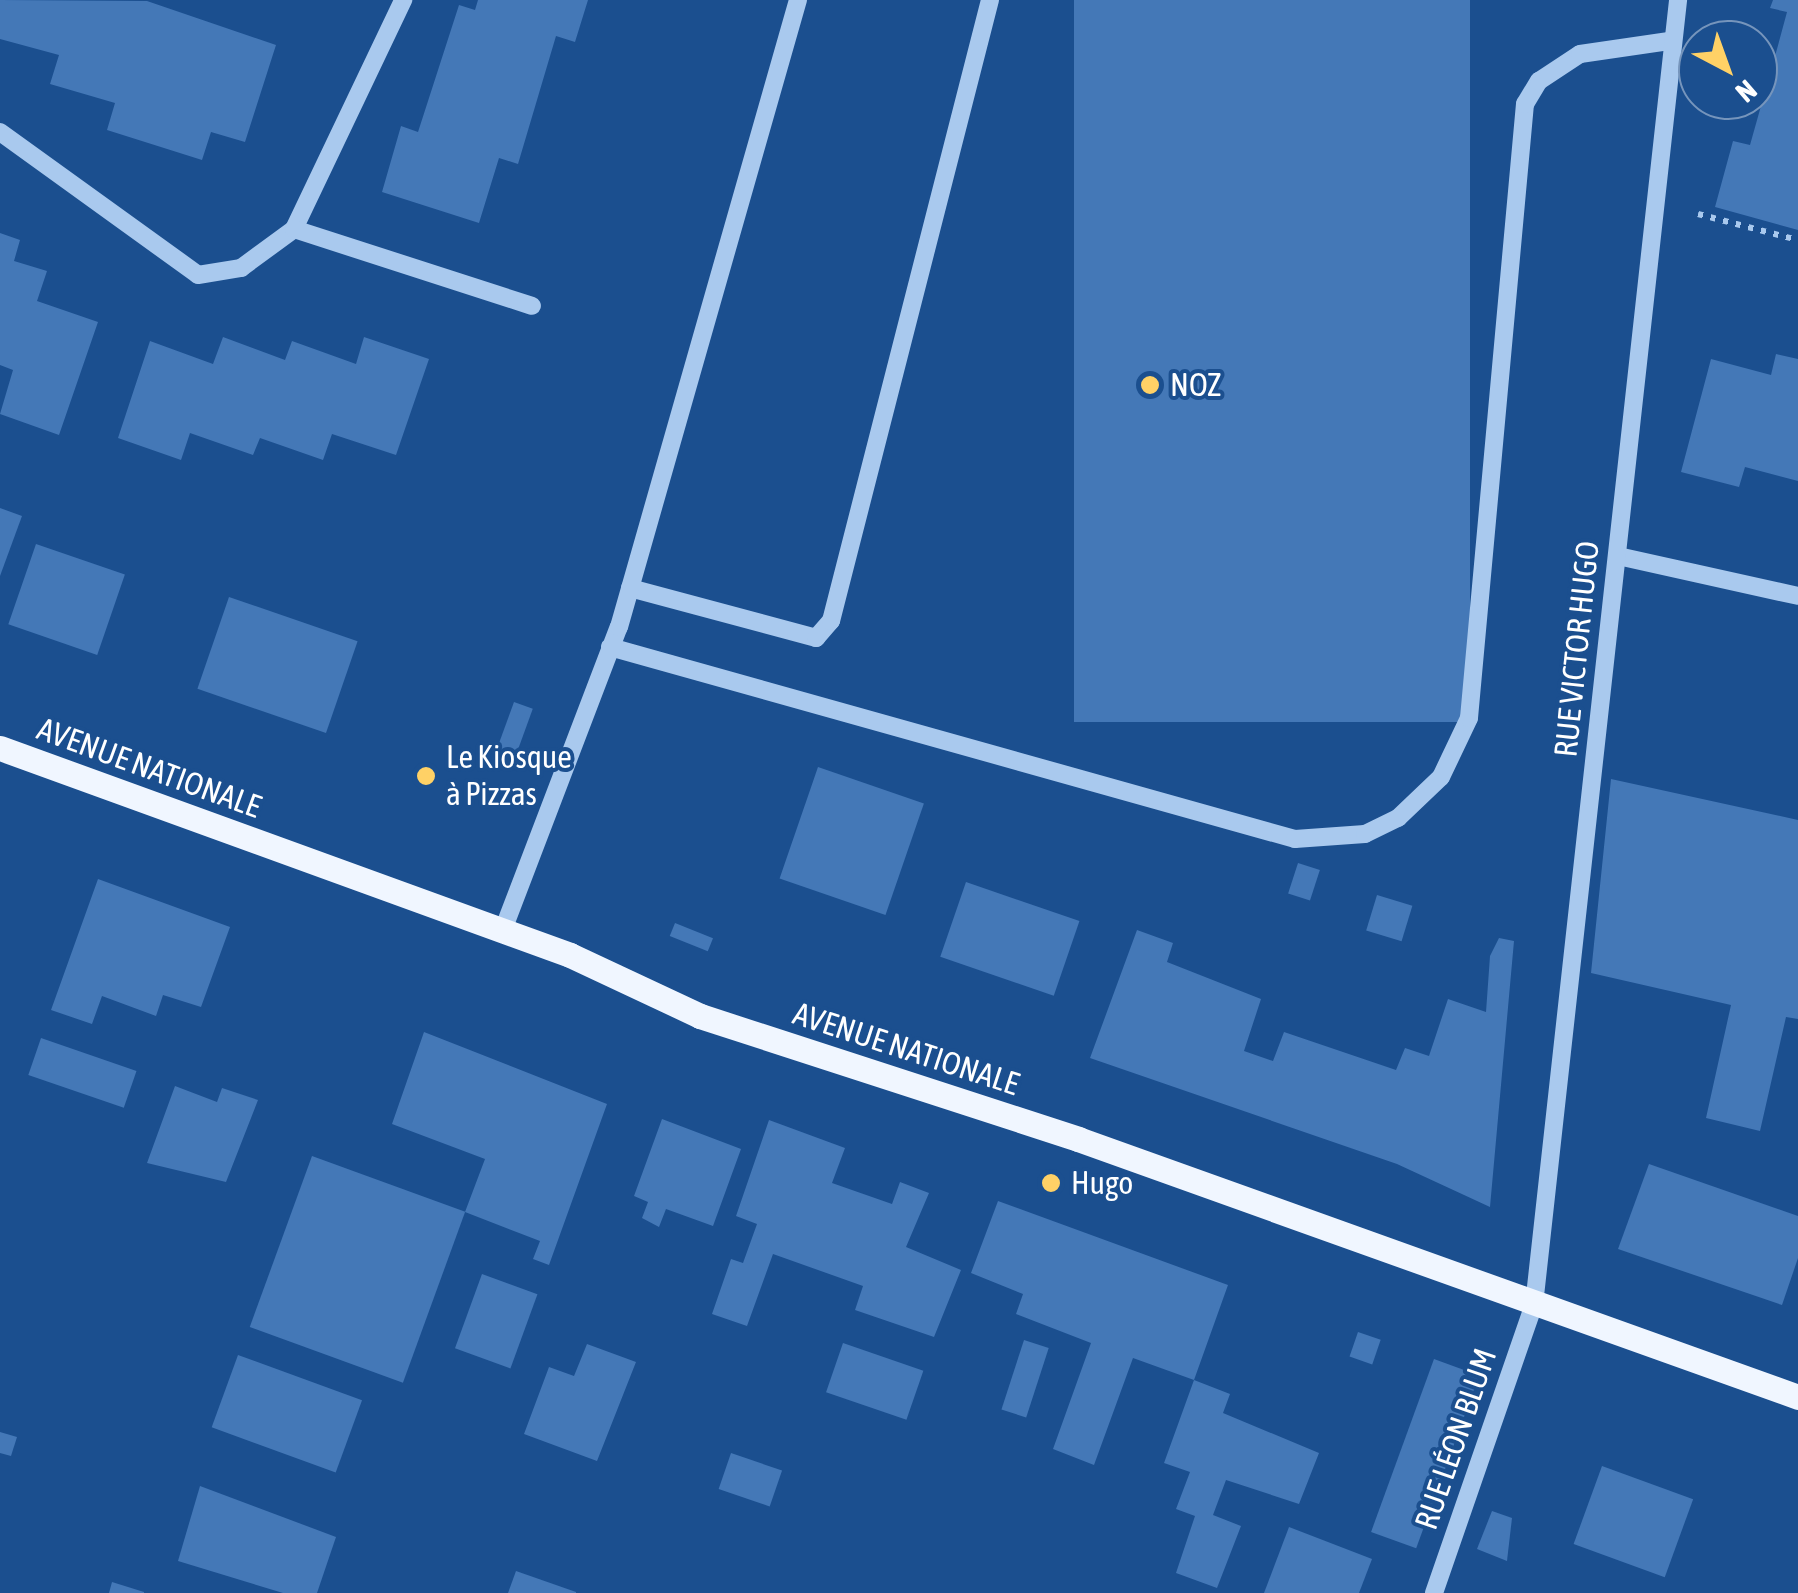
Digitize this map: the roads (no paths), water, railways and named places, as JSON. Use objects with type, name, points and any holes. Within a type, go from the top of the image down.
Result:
[{"type":"main road","name":"AVENUE NATIONALE","points":[[0,748],[503,930],[700,1016],[1078,1139],[1798,1398]]},
{"type":"street","points":[[0,132],[198,275],[241,268],[294,229],[403,0]]},
{"type":"street","points":[[503,930],[630,588],[798,0]]},
{"type":"street","points":[[630,588],[816,638],[831,621],[990,0]]},
{"type":"street","name":"RUE VICTOR HUGO","points":[[1534,1305],[1618,556],[1670,41],[1678,0]]},
{"type":"street","points":[[610,646],[1295,839],[1365,834],[1398,818],[1441,777],[1469,718],[1524,104],[1580,54],[1670,41]]},
{"type":"street","points":[[294,229],[532,306]]},
{"type":"street","points":[[1618,556],[1798,596]]},
{"type":"street","name":"RUE LÉON BLUM","points":[[1434,1593],[1534,1305]]},
{"type":"place","name":"NOZ","points":[[1150,385]]},
{"type":"place","name":"Le Kiosque à Pizzas","points":[[426,776]]},
{"type":"place","name":"Hugo","points":[[1051,1183]]}]
